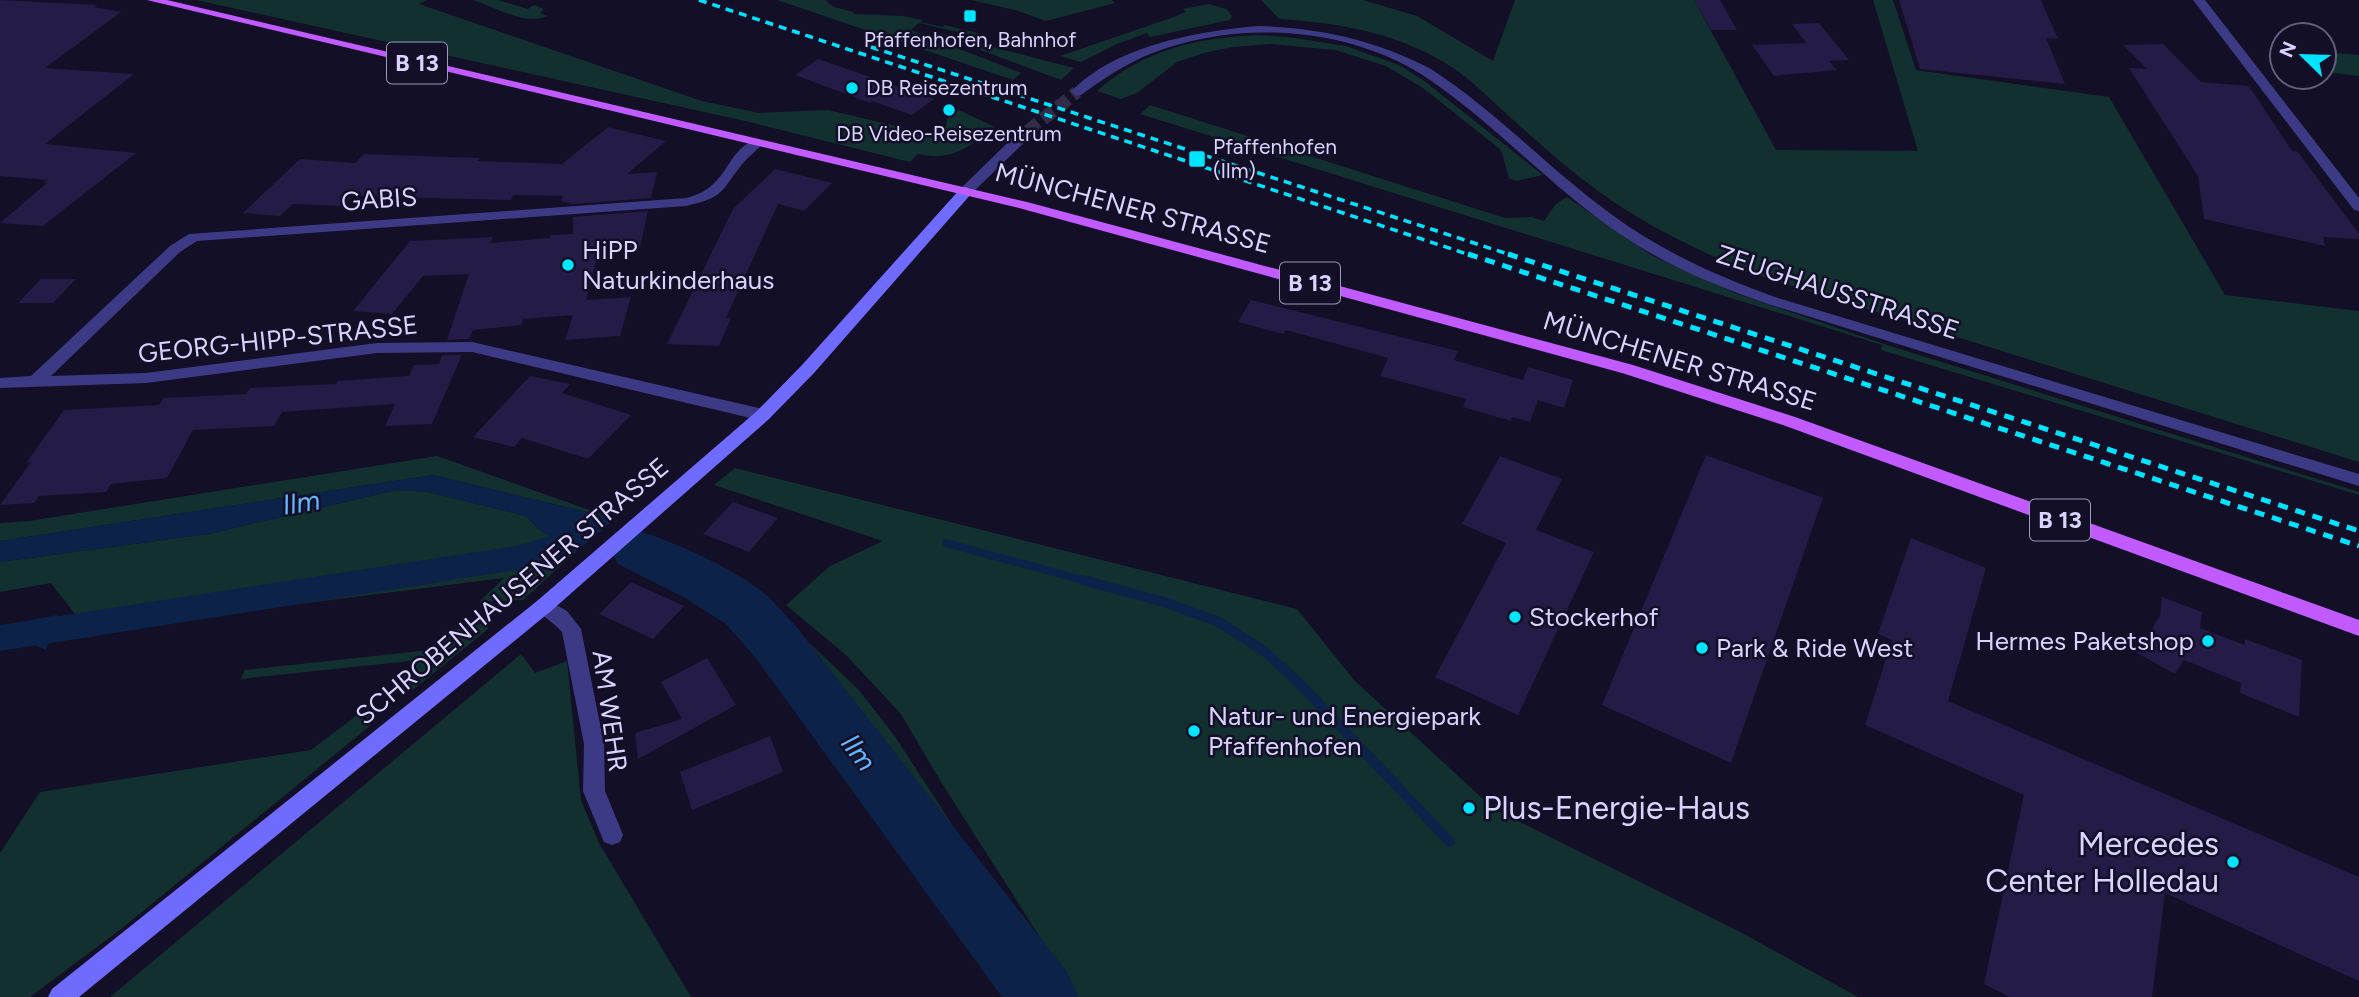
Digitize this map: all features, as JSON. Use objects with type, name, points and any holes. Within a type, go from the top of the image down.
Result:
[{"type":"main road","name":"MÜNCHENER STRASSE","points":[[153,0],[966,191],[1676,384],[1789,421],[2359,628]]},
{"type":"main road","name":"SCHROBENHAUSENER STRASSE","points":[[60,997],[544,606],[763,415],[818,359],[966,191]]},
{"type":"street","points":[[2199,0],[2359,207]]},
{"type":"street","name":"ZEUGHAUSSTRASSE","points":[[1077,92],[1108,70],[1147,51],[1206,35],[1279,32],[1324,36],[1366,45],[1406,60],[1436,79],[1607,218],[1667,256],[1710,278],[1773,301],[2359,481]]},
{"type":"street","points":[[966,191],[1028,131]]},
{"type":"street","name":"GABIS","points":[[34,383],[175,249],[194,237],[686,202],[708,196],[721,188],[738,161],[757,142]]},
{"type":"street","name":"GEORG-HIPP-STRASSE","points":[[0,383],[169,376],[377,348],[463,347],[491,350],[763,415]]},
{"type":"street","name":"AM WEHR","points":[[544,606],[560,616],[571,629],[594,744],[594,790],[612,835]]},
{"type":"green space","points":[[196,0],[427,0],[419,4],[702,101],[759,113],[828,110],[934,135],[946,126],[948,114],[959,110],[995,127],[960,151],[941,156],[918,154],[910,162],[745,121]]},
{"type":"green space","points":[[473,0],[498,0],[528,9],[534,5],[544,9],[540,13],[547,16],[530,19],[520,17]]},
{"type":"green space","points":[[777,0],[825,0],[834,7],[854,12],[853,14],[903,16],[942,27],[945,25],[978,33],[975,36],[919,23],[911,30],[1021,73],[1013,80]]},
{"type":"green space","points":[[971,0],[1112,0],[1115,3],[1046,21],[1015,10]]},
{"type":"green space","points":[[1261,0],[1363,0],[1417,16],[1493,61],[1515,0],[1694,0],[1776,150],[1918,151],[1873,0],[1893,0],[1916,70],[2109,97],[2225,295],[2359,311],[2359,462],[1754,274],[1673,237],[1616,204],[1560,161],[1468,79],[1436,58],[1415,47],[1371,32],[1279,19]]},
{"type":"green space","points":[[1209,4],[1226,9],[1232,16],[1230,20],[1150,37],[1147,33],[1081,62],[1060,56],[1186,12],[1183,9]]},
{"type":"green space","points":[[927,30],[1074,68],[1061,80]]},
{"type":"green space","points":[[1260,35],[1346,46],[1399,65],[1423,80],[1543,175],[1516,181],[1509,178],[1501,150],[1423,88],[1386,66],[1335,50],[1271,44],[1232,47],[1177,62],[1137,93],[1121,99],[1097,91],[1133,65],[1173,48],[1216,39]]},
{"type":"green space","points":[[2338,53],[2359,55],[2359,76],[2338,74]]},
{"type":"green space","points":[[1150,105],[1505,218],[1531,217],[1544,221],[1555,205],[1567,197],[1651,255],[1735,293],[1887,345],[2359,492],[2359,495],[1881,350],[1882,345],[1140,114]]},
{"type":"green space","points":[[437,456],[615,519],[433,475],[0,541],[0,523],[29,521]]},
{"type":"green space","name":"Natur- und Energiepark Pfaffenhofen","points":[[735,468],[1297,609],[1354,680],[1494,809],[1744,934],[1858,997],[1078,997],[941,782],[901,714],[846,655],[786,605],[830,566],[883,541],[714,485]]},
{"type":"green space","points":[[396,490],[428,492],[526,516],[541,531],[553,536],[544,545],[522,551],[550,556],[577,551],[523,600],[479,602],[504,578],[88,631],[51,583],[0,592],[0,562],[208,534]]},
{"type":"green space","points":[[685,556],[726,577],[770,606],[858,689],[894,735],[1064,997],[1003,997],[916,863],[928,823],[843,700],[762,614],[685,566]]},
{"type":"green space","points":[[487,623],[488,629],[413,690],[393,689],[419,660],[241,679],[245,670],[429,650],[446,631]]},
{"type":"green space","points":[[521,654],[535,673],[567,661],[581,800],[599,843],[691,997],[110,997]]},
{"type":"green space","points":[[369,706],[371,725],[121,929],[30,997],[0,997],[0,853],[40,792],[311,750]]},
{"type":"water","points":[[433,475],[615,519],[577,551],[521,561],[516,558],[552,537],[541,531],[526,516],[428,492],[396,490],[208,534],[0,562],[0,541]]},
{"type":"water","points":[[57,615],[46,650],[30,643],[0,647],[0,626]]},
{"type":"building","points":[[0,0],[97,5],[94,7],[121,12],[45,68],[134,74],[45,144],[136,153],[43,226],[0,223],[48,180],[0,176]]},
{"type":"building","points":[[1694,0],[1720,0],[1737,30],[1711,30]]},
{"type":"building","points":[[1899,0],[2041,0],[2058,39],[2046,38],[2065,84],[1920,69]]},
{"type":"building","points":[[1819,23],[1849,60],[1829,61],[1837,70],[1774,76],[1752,45],[1806,43],[1792,24]]},
{"type":"building","points":[[2163,44],[2201,82],[2249,86],[2292,151],[2298,152],[2359,234],[2359,239],[2323,237],[2325,246],[2204,219],[2198,176],[2129,68],[2147,69],[2123,45]]},
{"type":"building","points":[[818,59],[934,99],[912,115],[872,101],[870,103],[795,75]]},
{"type":"building","points":[[608,127],[666,141],[627,174],[657,172],[651,198],[573,204],[561,201],[563,196],[513,195],[511,200],[350,196],[341,206],[293,204],[280,216],[243,213],[300,159],[355,163],[364,154],[562,164]]},
{"type":"building","points":[[775,169],[832,183],[804,211],[778,204],[726,318],[731,318],[719,346],[667,344],[733,209]]},
{"type":"building","points":[[648,211],[640,247],[599,250],[586,300],[631,297],[620,336],[565,340],[573,315],[523,319],[521,325],[473,330],[469,339],[447,340],[469,274],[423,276],[392,314],[353,311],[410,241],[493,237],[490,243],[550,238],[551,235],[573,234],[573,217]]},
{"type":"building","points":[[41,279],[76,279],[53,303],[18,303]]},
{"type":"building","points":[[1251,300],[1458,351],[1454,360],[1523,380],[1528,367],[1573,380],[1564,408],[1538,400],[1530,422],[1512,417],[1511,421],[1463,407],[1466,399],[1380,376],[1388,358],[1286,330],[1283,334],[1238,322]]},
{"type":"building","points":[[442,355],[462,355],[432,424],[385,426],[395,404],[282,412],[274,426],[193,430],[167,478],[111,484],[106,492],[39,496],[34,503],[0,505],[64,410],[159,405],[164,398],[246,394],[250,388],[336,384],[337,381],[409,376],[414,365],[439,364]]},
{"type":"building","points":[[530,376],[570,384],[562,393],[631,415],[588,459],[522,438],[514,447],[473,437]]},
{"type":"building","points":[[1706,455],[1823,498],[1731,763],[1602,705]]},
{"type":"building","name":"Stockerhof","points":[[1500,456],[1562,479],[1536,530],[1594,552],[1518,715],[1435,677],[1506,543],[1462,524]]},
{"type":"building","points":[[733,502],[778,518],[749,552],[703,534]]},
{"type":"building","points":[[1911,538],[1986,568],[1948,701],[2359,877],[2359,981],[2165,893],[2152,997],[2010,997],[1984,984],[2024,795],[1865,725],[1892,640],[1878,634]]},
{"type":"building","points":[[631,582],[684,606],[653,639],[599,614]]},
{"type":"building","points":[[2162,597],[2202,612],[2200,628],[2245,645],[2245,639],[2302,660],[2299,717],[2240,693],[2241,683],[2184,660],[2175,674],[2137,653],[2160,616]]},
{"type":"building","points":[[707,658],[736,705],[638,759],[635,733],[682,719],[661,682]]},
{"type":"building","points":[[770,736],[783,772],[692,810],[680,772]]},
{"type":"waterway","points":[[946,543],[1090,582]]},
{"type":"waterway","points":[[0,638],[516,558],[555,547]]},
{"type":"waterway","name":"Ilm","points":[[637,550],[704,583],[745,609],[775,641],[1044,997]]},
{"type":"waterway","points":[[1083,580],[1164,602],[1219,622],[1264,651],[1299,683],[1450,842]]},
{"type":"tunnel","points":[[1028,131],[1077,92]]},
{"type":"railway","points":[[699,0],[1473,256]]},
{"type":"railway","points":[[871,47],[1514,256]]},
{"type":"railway","points":[[1468,254],[2359,546]]},
{"type":"railway","points":[[1508,254],[2359,531]]},
{"type":"place","name":"Pfaffenhofen, Bahnhof","points":[[970,16]]},
{"type":"place","name":"DB Reisezentrum","points":[[852,88]]},
{"type":"place","name":"DB Video-Reisezentrum","points":[[949,110]]},
{"type":"place","name":"Pfaffenhofen (Ilm)","points":[[1197,159]]},
{"type":"place","name":"HiPP Naturkinderhaus","points":[[568,265]]},
{"type":"place","name":"Stockerhof","points":[[1515,617]]},
{"type":"place","name":"Hermes Paketshop","points":[[2208,641]]},
{"type":"place","name":"Park & Ride West","points":[[1702,648]]},
{"type":"place","name":"Natur- und Energiepark Pfaffenhofen","points":[[1194,731]]},
{"type":"place","name":"Plus-Energie-Haus","points":[[1469,808]]},
{"type":"place","name":"Mercedes Center Holledau","points":[[2233,862]]}]
